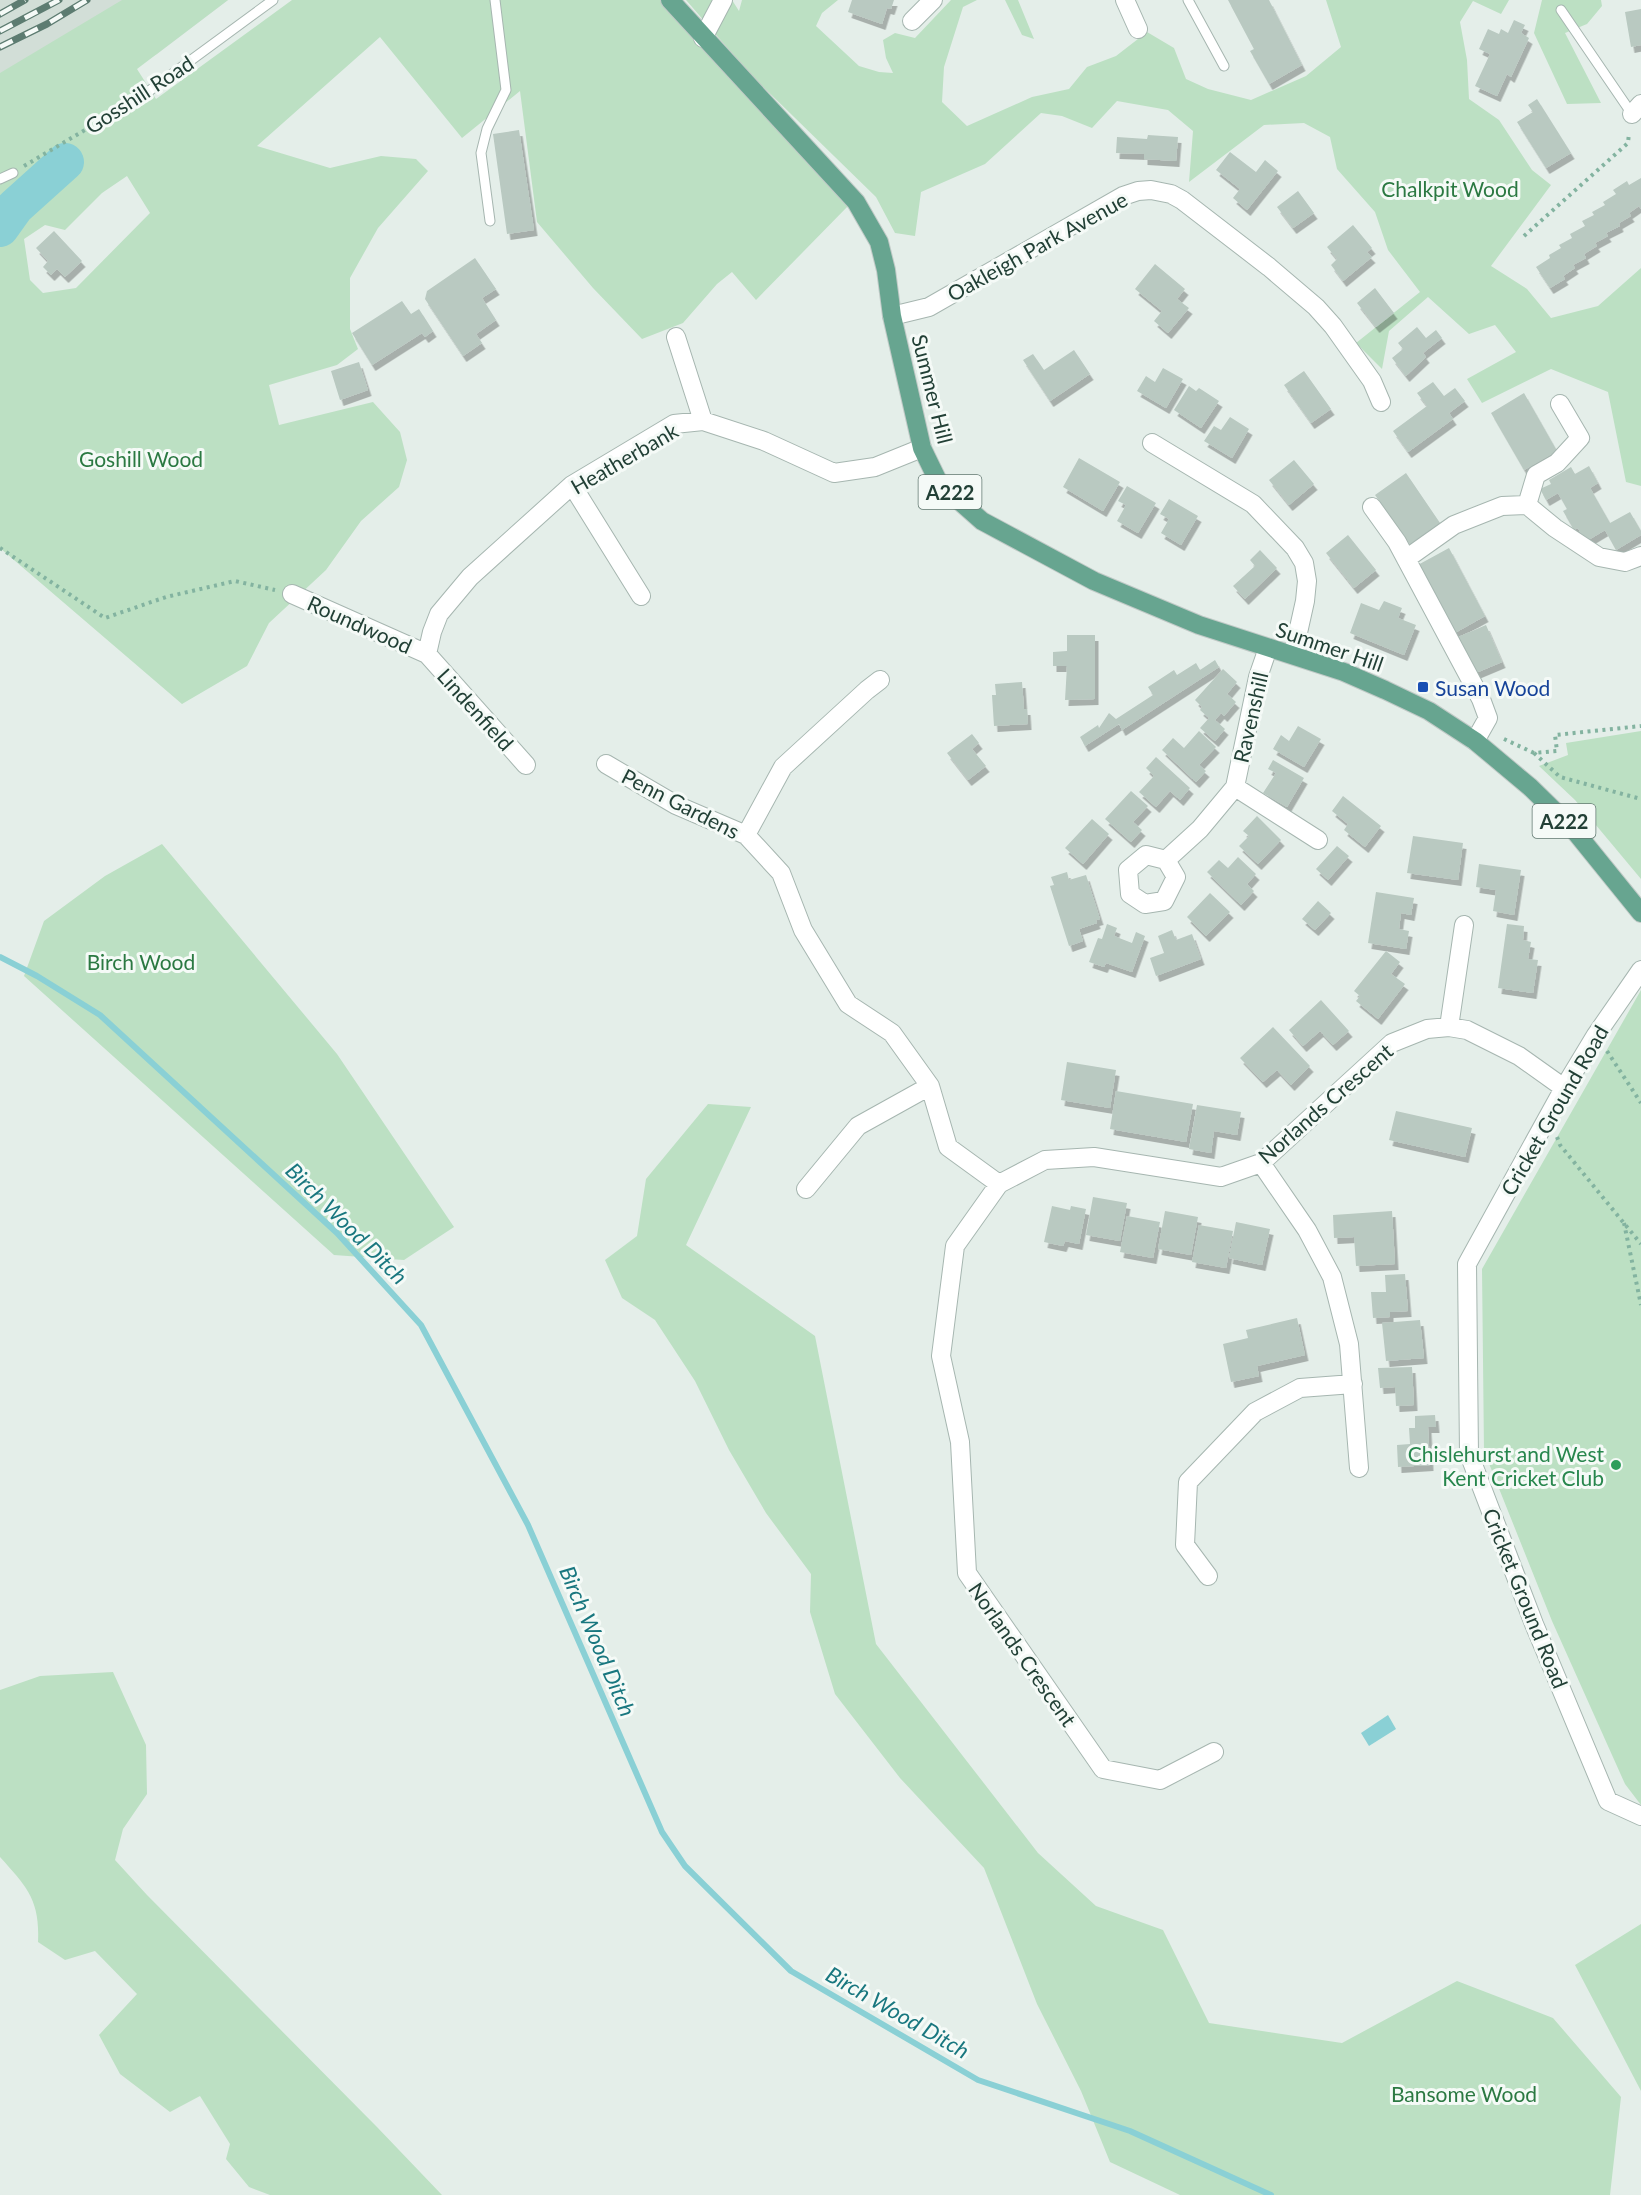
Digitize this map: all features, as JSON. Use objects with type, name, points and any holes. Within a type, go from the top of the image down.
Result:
[{"type":"main road","name":"Summer Hill","points":[[670,0],[856,202],[879,242],[886,270],[892,316],[922,448],[939,483],[982,521],[1094,581],[1198,625],[1344,672],[1429,711],[1475,741]]},
{"type":"main road","name":"A222","points":[[1475,741],[1530,787],[1573,829],[1641,913]]},
{"type":"street","points":[[704,38],[723,0]]},
{"type":"street","points":[[912,21],[933,0]]},
{"type":"street","points":[[1130,2],[1138,28]]},
{"type":"street","name":"Oakleigh Park Avenue","points":[[892,316],[929,306],[1123,196],[1138,191],[1163,191],[1182,200],[1269,267],[1316,307],[1333,326],[1372,381],[1381,402]]},
{"type":"street","points":[[676,337],[703,421]]},
{"type":"street","points":[[1527,504],[1536,475],[1557,463],[1580,438],[1560,404]]},
{"type":"street","name":"Heatherbank","points":[[427,654],[439,614],[470,577],[572,485],[674,424],[703,421],[765,441],[834,472],[875,468],[922,448]]},
{"type":"street","points":[[1152,443],[1253,504],[1295,548],[1304,563],[1307,581],[1305,602],[1293,655]]},
{"type":"street","points":[[572,485],[641,596]]},
{"type":"street","points":[[1406,559],[1454,525],[1503,506],[1527,504],[1555,528],[1599,557],[1625,562],[1641,556]]},
{"type":"street","points":[[1372,507],[1406,559],[1481,699],[1488,718],[1475,741]]},
{"type":"street","name":"Roundwood","points":[[292,594],[427,654]]},
{"type":"street","name":"Ravenshill","points":[[1166,860],[1200,829],[1235,787],[1258,677],[1268,648]]},
{"type":"street","name":"Lindenfield","points":[[427,654],[525,765]]},
{"type":"street","points":[[746,835],[783,767],[880,680]]},
{"type":"street","name":"Penn Gardens","points":[[606,764],[676,805],[746,835],[781,873],[803,930],[848,1004],[892,1034],[930,1086],[948,1147],[999,1184]]},
{"type":"street","name":"Ravenshill","points":[[1235,787],[1318,840]]},
{"type":"street","points":[[1449,1027],[1464,925]]},
{"type":"street","name":"Cricket Ground Road","points":[[1641,970],[1596,1035],[1564,1088],[1467,1264],[1469,1454],[1534,1624],[1608,1801],[1641,1816]]},
{"type":"street","name":"Norlands Crescent","points":[[1214,1752],[1160,1780],[1103,1769],[968,1573],[960,1443],[941,1356],[955,1246],[999,1184],[1045,1160],[1094,1157],[1221,1178],[1261,1163],[1392,1043],[1427,1029],[1449,1027],[1467,1030],[1519,1056],[1564,1088]]},
{"type":"street","points":[[806,1189],[858,1126],[930,1086]]},
{"type":"street","points":[[1261,1163],[1307,1230],[1332,1277],[1349,1344],[1359,1468]]},
{"type":"street","points":[[1208,1576],[1185,1545],[1188,1482],[1255,1412],[1300,1388],[1353,1384]]},
{"type":"lane","name":"Gosshill Road","points":[[145,94],[273,0]]},
{"type":"lane","points":[[490,221],[481,153],[487,129],[506,90],[495,0]]},
{"type":"lane","points":[[1188,0],[1224,66]]},
{"type":"lane","points":[[1561,9],[1636,109]]},
{"type":"lane","points":[[0,179],[13,173]]},
{"type":"path","name":"Gosshill Road","points":[[13,173],[145,94]]},
{"type":"path","points":[[1524,236],[1628,143],[1636,109]]},
{"type":"path","points":[[0,548],[105,618],[166,597],[235,581],[292,594]]},
{"type":"path","points":[[1485,723],[1505,740],[1534,753],[1560,777],[1641,799]]},
{"type":"path","points":[[1534,753],[1557,751],[1555,735],[1641,726]]},
{"type":"path","points":[[1596,1035],[1641,1103]]},
{"type":"path","points":[[1550,1113],[1560,1145],[1641,1244]]},
{"type":"path","points":[[1624,1223],[1641,1305]]},
{"type":"shaded area","points":[[0,0],[228,0],[157,54],[0,145]]},
{"type":"green space","name":"Goshill Wood","points":[[122,0],[228,0],[137,69],[156,99],[292,0],[660,0],[849,205],[756,300],[732,272],[717,284],[683,323],[642,339],[593,288],[537,222],[520,91],[462,138],[380,37],[257,146],[330,168],[381,156],[416,159],[428,171],[378,228],[350,278],[350,329],[358,349],[337,365],[269,385],[279,425],[373,402],[400,432],[407,460],[399,487],[361,521],[326,570],[269,623],[247,666],[182,704],[0,548],[0,73]],"holes":[[[127,176],[150,213],[76,288],[43,293],[30,280],[24,239],[45,225],[65,230],[102,193]]]},
{"type":"green space","name":"Chalkpit Wood","points":[[686,0],[732,0],[739,11],[742,0],[838,0],[822,13],[816,26],[859,66],[879,72],[893,73],[886,58],[883,40],[895,33],[915,38],[951,0],[977,0],[963,7],[944,67],[942,102],[967,126],[1032,97],[1069,89],[1087,67],[1116,56],[1147,32],[1174,48],[1186,79],[1208,89],[1251,100],[1306,76],[1341,47],[1326,0],[1509,0],[1501,14],[1473,1],[1460,22],[1467,60],[1469,99],[1499,120],[1532,170],[1551,185],[1491,266],[1527,289],[1551,318],[1598,306],[1641,268],[1641,486],[1626,482],[1608,392],[1551,369],[1482,403],[1467,379],[1516,352],[1495,325],[1469,334],[1428,297],[1389,331],[1382,369],[1356,343],[1420,292],[1388,250],[1375,212],[1337,169],[1330,137],[1304,123],[1264,125],[1189,182],[1193,131],[1168,110],[1117,101],[1092,128],[1062,116],[1041,113],[985,164],[921,192],[915,236],[895,233],[876,197],[750,74]]},
{"type":"green space","points":[[1005,0],[1018,0],[1034,39],[1022,35]]},
{"type":"green space","points":[[1542,0],[1601,0],[1602,6],[1587,24],[1565,33],[1601,103],[1567,104],[1534,33]]},
{"type":"green space","points":[[1641,731],[1641,879],[1575,800],[1539,766],[1568,755],[1566,743]]},
{"type":"green space","name":"Birch Wood","points":[[162,844],[337,1054],[454,1227],[404,1260],[334,1255],[24,976],[44,921],[105,876]]},
{"type":"green space","points":[[1641,990],[1641,1805],[1625,1784],[1552,1621],[1484,1451],[1482,1269]]},
{"type":"green space","name":"Bansome Wood","points":[[708,1104],[751,1107],[686,1245],[815,1336],[876,1644],[1038,1853],[1096,1906],[1163,1930],[1209,2023],[1342,2043],[1457,1981],[1553,2018],[1621,2097],[1610,2195],[1180,2195],[1110,2162],[1081,2091],[1037,2004],[984,1868],[900,1778],[835,1694],[810,1612],[811,1574],[766,1513],[729,1450],[695,1381],[655,1320],[622,1298],[605,1260],[637,1236],[646,1179]]},
{"type":"green space","points":[[113,1672],[146,1745],[147,1794],[123,1829],[115,1860],[442,2195],[270,2195],[249,2187],[226,2159],[230,2144],[200,2096],[170,2112],[120,2074],[99,2035],[137,1994],[95,1951],[65,1960],[38,1942],[37,1915],[30,1895],[0,1857],[0,1690],[40,1676]]},
{"type":"green space","points":[[1641,1924],[1641,2091],[1575,1965]]},
{"type":"water","points":[[1388,1715],[1396,1729],[1369,1746],[1361,1733]]},
{"type":"building","points":[[852,0],[894,0],[891,9],[887,8],[882,24],[848,12]]},
{"type":"building","points":[[1228,0],[1269,0],[1302,65],[1269,84],[1250,51],[1254,49]]},
{"type":"building","points":[[1641,9],[1641,45],[1631,47],[1625,12]]},
{"type":"building","points":[[1514,20],[1525,25],[1521,33],[1529,38],[1511,77],[1507,74],[1497,96],[1475,86],[1490,54],[1479,49],[1488,29],[1499,34],[1501,29],[1508,33]]},
{"type":"building","points":[[1537,99],[1571,153],[1546,168],[1517,122],[1533,112],[1528,105]]},
{"type":"building","points":[[519,130],[534,230],[507,234],[493,134]]},
{"type":"building","points":[[1148,135],[1178,137],[1176,161],[1144,159],[1144,154],[1116,153],[1117,137],[1147,139]]},
{"type":"building","points":[[1230,152],[1256,172],[1265,160],[1278,171],[1247,210],[1233,198],[1240,189],[1216,170]]},
{"type":"building","points":[[1641,178],[1641,209],[1639,206],[1629,213],[1631,216],[1619,223],[1620,226],[1606,233],[1608,236],[1595,243],[1597,246],[1584,254],[1586,258],[1573,265],[1575,268],[1563,276],[1565,279],[1550,288],[1536,267],[1561,248],[1559,245],[1572,238],[1570,234],[1585,226],[1582,221],[1594,215],[1592,212],[1605,205],[1603,202],[1616,194],[1613,190],[1627,181],[1629,185]]},
{"type":"building","points":[[1298,191],[1314,213],[1293,228],[1277,207]]},
{"type":"building","points":[[1353,225],[1372,248],[1367,252],[1372,257],[1343,281],[1331,265],[1337,259],[1327,247]]},
{"type":"building","points":[[54,231],[82,261],[65,277],[57,269],[51,275],[43,267],[48,261],[36,248]]},
{"type":"building","points":[[475,258],[496,289],[482,298],[496,320],[476,334],[482,343],[463,356],[425,299],[427,291]]},
{"type":"building","points":[[1155,264],[1185,289],[1177,299],[1189,308],[1168,333],[1154,321],[1162,311],[1135,289]]},
{"type":"building","points":[[1375,288],[1394,313],[1376,327],[1357,303]]},
{"type":"building","points":[[402,301],[411,314],[419,309],[433,331],[425,337],[422,333],[372,365],[352,333]]},
{"type":"building","points":[[1417,327],[1426,338],[1436,330],[1442,338],[1423,353],[1426,357],[1406,376],[1392,358],[1403,349],[1398,343]]},
{"type":"building","points":[[1074,350],[1090,374],[1050,401],[1023,360],[1033,354],[1044,370]]},
{"type":"building","points":[[359,362],[368,390],[340,400],[331,371]]},
{"type":"building","points":[[1163,368],[1183,379],[1166,408],[1137,391],[1146,376],[1155,382]]},
{"type":"building","points":[[1304,371],[1331,409],[1311,423],[1284,385]]},
{"type":"building","points":[[1433,382],[1444,396],[1455,388],[1465,401],[1449,413],[1453,419],[1408,452],[1393,431],[1427,406],[1417,393]]},
{"type":"building","points":[[1189,386],[1196,391],[1199,388],[1219,401],[1201,428],[1174,410]]},
{"type":"building","points":[[1524,393],[1557,451],[1524,470],[1491,413]]},
{"type":"building","points":[[1230,417],[1249,429],[1232,458],[1204,441],[1214,426],[1221,430]]},
{"type":"building","points":[[1079,458],[1120,482],[1103,511],[1063,487]]},
{"type":"building","points":[[1294,460],[1314,484],[1289,505],[1269,480]]},
{"type":"building","points":[[1589,466],[1598,483],[1590,488],[1610,523],[1630,512],[1641,531],[1641,535],[1616,550],[1605,530],[1585,542],[1578,528],[1574,530],[1563,511],[1567,509],[1558,493],[1546,500],[1540,489],[1551,484],[1549,480],[1571,467],[1575,474]]},
{"type":"building","points":[[1406,473],[1440,523],[1410,544],[1375,495]]},
{"type":"building","points":[[1127,486],[1156,503],[1138,533],[1117,521],[1126,505],[1118,501]]},
{"type":"building","points":[[1169,499],[1198,516],[1181,545],[1161,533],[1169,519],[1160,514]]},
{"type":"building","points":[[1348,535],[1376,570],[1354,588],[1326,553]]},
{"type":"building","points":[[1449,548],[1485,616],[1453,634],[1416,566]]},
{"type":"building","points":[[1260,550],[1277,568],[1245,599],[1233,586],[1255,566],[1250,560]]},
{"type":"building","points":[[1384,601],[1402,608],[1398,618],[1416,625],[1404,655],[1350,633],[1361,603],[1379,610]]},
{"type":"building","points":[[1486,625],[1502,662],[1471,675],[1456,638]]},
{"type":"building","points":[[1067,635],[1095,635],[1095,699],[1065,700],[1067,666],[1053,666],[1053,652],[1067,651]]},
{"type":"building","points":[[1215,660],[1219,667],[1122,730],[1119,724],[1085,746],[1080,737],[1098,725],[1099,728],[1109,713],[1116,719],[1153,695],[1148,687],[1174,670],[1177,675],[1196,663],[1200,670]]},
{"type":"building","points":[[1223,669],[1237,682],[1227,694],[1236,702],[1224,716],[1221,713],[1215,720],[1225,729],[1215,741],[1200,728],[1209,718],[1200,710],[1202,707],[1195,700]]},
{"type":"building","points":[[1022,682],[1024,709],[1027,709],[1028,724],[994,726],[992,695],[996,695],[995,684]]},
{"type":"building","points":[[1298,726],[1321,739],[1304,767],[1273,749],[1281,735],[1289,741]]},
{"type":"building","points":[[1199,731],[1216,747],[1199,765],[1206,771],[1196,782],[1162,750],[1173,738],[1184,748]]},
{"type":"building","points":[[972,734],[979,743],[972,749],[986,766],[968,780],[947,753]]},
{"type":"building","points":[[1156,757],[1190,788],[1180,800],[1170,791],[1156,807],[1139,792],[1154,776],[1146,768]]},
{"type":"building","points":[[1273,760],[1304,778],[1287,807],[1263,793],[1276,773],[1268,769]]},
{"type":"building","points":[[1131,791],[1148,806],[1133,822],[1142,830],[1131,842],[1105,819]]},
{"type":"building","points":[[1343,796],[1381,826],[1365,847],[1344,830],[1348,824],[1332,811]]},
{"type":"building","points":[[1257,816],[1281,840],[1258,864],[1239,846],[1249,836],[1243,831]]},
{"type":"building","points":[[1092,819],[1109,834],[1083,864],[1065,848]]},
{"type":"building","points":[[1413,836],[1463,843],[1458,880],[1407,873]]},
{"type":"building","points":[[1337,846],[1349,856],[1328,880],[1316,869]]},
{"type":"building","points":[[1238,857],[1256,874],[1247,884],[1254,891],[1241,905],[1207,872],[1219,860],[1228,868]]},
{"type":"building","points":[[1479,864],[1521,870],[1514,915],[1493,911],[1496,890],[1476,887]]},
{"type":"building","points":[[1067,872],[1069,880],[1086,875],[1100,919],[1096,920],[1097,923],[1079,929],[1083,941],[1069,946],[1050,886],[1054,885],[1051,877]]},
{"type":"building","points":[[1376,892],[1414,898],[1411,915],[1401,913],[1399,929],[1409,931],[1406,949],[1368,943]]},
{"type":"building","points":[[1210,893],[1230,912],[1206,936],[1187,917]]},
{"type":"building","points":[[1318,901],[1331,913],[1315,930],[1302,919]]},
{"type":"building","points":[[1107,924],[1117,928],[1114,936],[1132,943],[1136,932],[1145,936],[1132,972],[1106,963],[1104,967],[1089,962],[1098,938],[1102,939]]},
{"type":"building","points":[[1507,924],[1524,926],[1523,940],[1531,942],[1528,959],[1538,960],[1533,993],[1498,988]]},
{"type":"building","points":[[1172,930],[1176,940],[1192,934],[1201,959],[1156,976],[1150,958],[1164,953],[1158,936]]},
{"type":"building","points":[[1386,951],[1400,962],[1391,974],[1405,984],[1378,1019],[1356,1001],[1360,996],[1354,991]]},
{"type":"building","points":[[1321,1000],[1349,1031],[1333,1045],[1320,1031],[1303,1046],[1289,1030]]},
{"type":"building","points":[[1273,1027],[1310,1066],[1291,1085],[1277,1070],[1263,1082],[1240,1058]]},
{"type":"building","points":[[1067,1062],[1116,1070],[1110,1108],[1061,1100]]},
{"type":"building","points":[[1116,1091],[1193,1104],[1186,1142],[1110,1129]]},
{"type":"building","points":[[1197,1105],[1241,1112],[1237,1135],[1214,1131],[1211,1153],[1189,1149]]},
{"type":"building","points":[[1396,1111],[1472,1128],[1465,1157],[1389,1140]]},
{"type":"building","points":[[1093,1197],[1127,1203],[1120,1241],[1086,1235]]},
{"type":"building","points":[[1052,1206],[1070,1210],[1071,1206],[1086,1209],[1079,1244],[1065,1241],[1063,1246],[1044,1242]]},
{"type":"building","points":[[1165,1211],[1198,1217],[1191,1255],[1158,1249]]},
{"type":"building","points":[[1392,1211],[1395,1264],[1356,1266],[1354,1237],[1334,1238],[1333,1215]]},
{"type":"building","points":[[1127,1216],[1160,1222],[1153,1258],[1120,1252]]},
{"type":"building","points":[[1236,1222],[1270,1229],[1262,1265],[1229,1258]]},
{"type":"building","points":[[1199,1225],[1233,1231],[1226,1268],[1192,1262]]},
{"type":"building","points":[[1405,1274],[1408,1311],[1390,1312],[1390,1317],[1373,1318],[1371,1292],[1386,1292],[1385,1275]]},
{"type":"building","points":[[1297,1318],[1305,1355],[1257,1366],[1259,1376],[1231,1382],[1223,1344],[1248,1338],[1246,1330]]},
{"type":"building","points":[[1420,1320],[1424,1358],[1386,1361],[1382,1323]]},
{"type":"building","points":[[1412,1367],[1414,1405],[1396,1406],[1395,1387],[1380,1388],[1378,1368]]},
{"type":"building","points":[[1435,1415],[1436,1427],[1428,1427],[1430,1465],[1398,1467],[1397,1445],[1410,1444],[1409,1428],[1415,1428],[1415,1416]]},
{"type":"waterway","points":[[0,228],[15,207],[65,162]]},
{"type":"waterway","name":"Birch Wood Ditch","points":[[0,957],[37,976],[100,1015],[337,1233],[421,1325],[528,1525],[662,1832],[685,1866],[791,1971],[978,2080],[1130,2131],[1271,2195]]},
{"type":"railway","points":[[0,14],[25,0]]},
{"type":"railway","points":[[0,31],[59,0]]},
{"type":"railway","points":[[0,47],[47,24],[87,0]]},
{"type":"place","name":"Susan Wood","points":[[1423,687]]},
{"type":"place","name":"Chislehurst and West Kent Cricket Club","points":[[1616,1465]]}]
